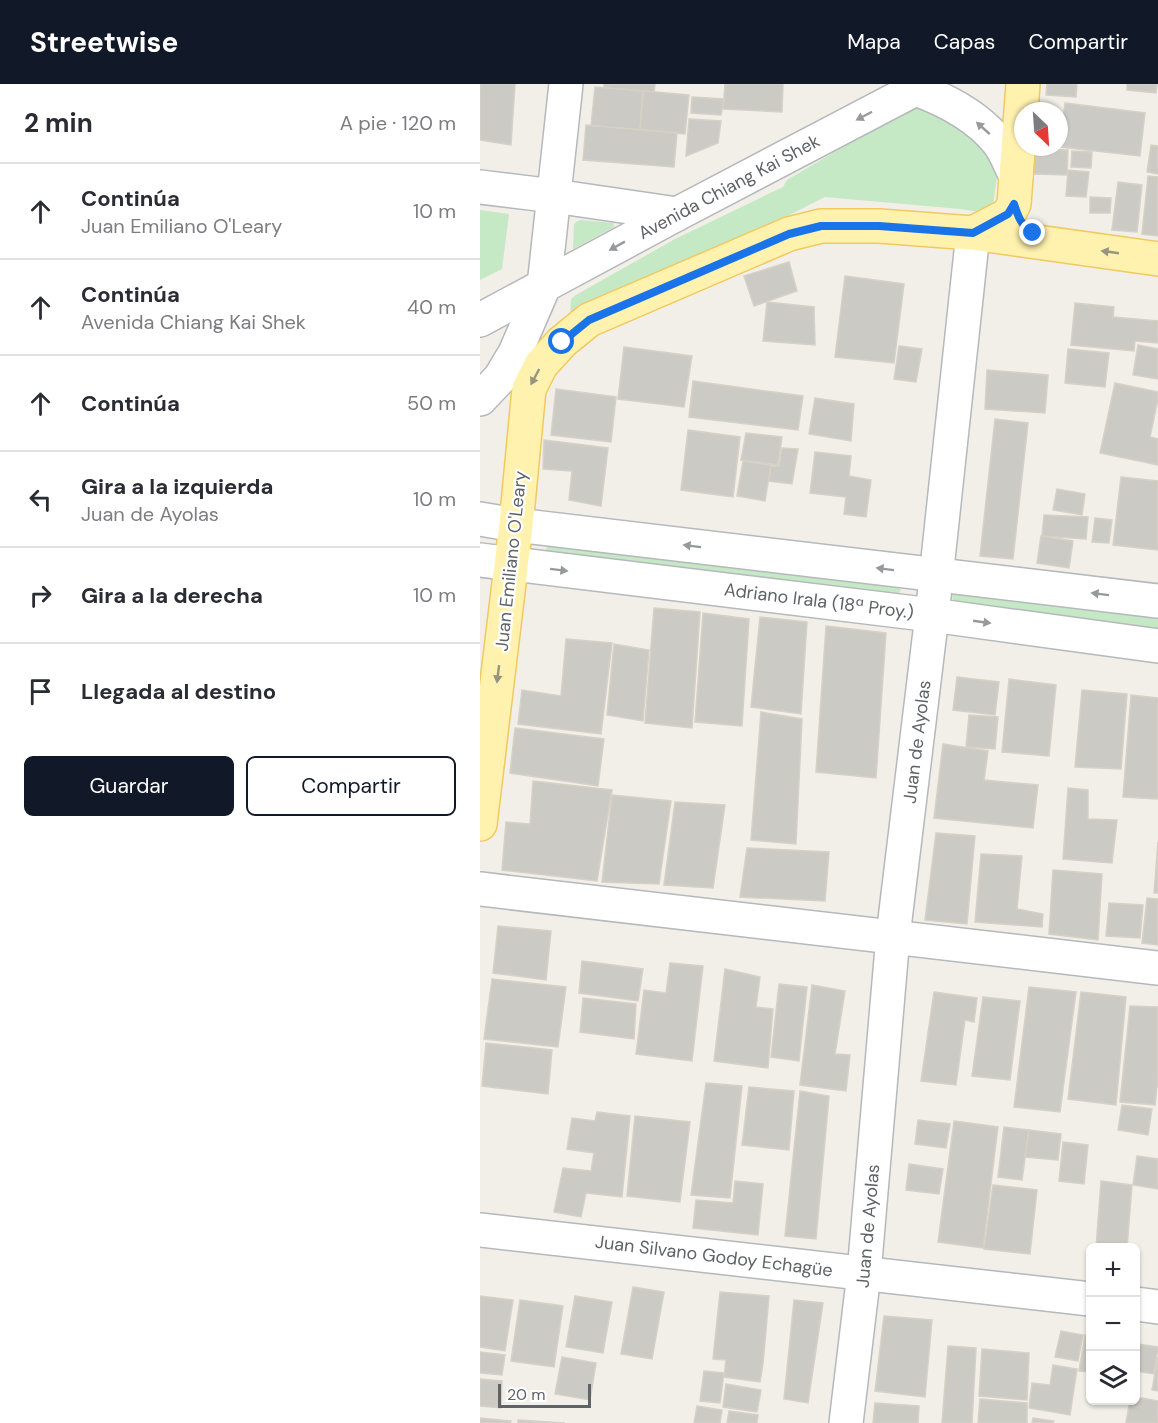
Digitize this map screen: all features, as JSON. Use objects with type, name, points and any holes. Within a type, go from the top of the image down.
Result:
[{"type":"main road","points":[[973,233],[1008,214],[1015,190],[1023,84]]},
{"type":"main road","points":[[1015,190],[1020,221],[1026,229],[1062,245]]},
{"type":"main road","name":"Juan Emiliano O'Leary","points":[[480,824],[496,562],[516,525],[529,389],[541,365],[562,342],[589,320],[789,234],[821,226],[879,226],[973,233]]},
{"type":"main road","points":[[973,233],[1158,259]]},
{"type":"street","points":[[480,399],[500,378],[516,353],[544,286],[566,84]]},
{"type":"street","points":[[920,87],[967,114],[998,142],[1015,190]]},
{"type":"street","name":"Avenida Chiang Kai Shek","points":[[480,320],[676,214],[920,87]]},
{"type":"street","points":[[480,187],[676,214]]},
{"type":"street","name":"Juan de Ayolas","points":[[846,1423],[864,1274],[893,936],[932,615],[973,233]]},
{"type":"street","points":[[480,519],[1158,601]]},
{"type":"street","name":"Adriano Irala (18ª Proy.)","points":[[496,562],[932,615],[1158,646]]},
{"type":"street","points":[[480,889],[1158,968]]},
{"type":"street","name":"Juan Silvano Godoy Echagüe","points":[[480,1230],[1086,1299]]},
{"type":"street","points":[[1140,1305],[1158,1307]]},
{"type":"green space","points":[[921,101],[986,148],[997,176],[992,214],[825,197],[574,323],[570,321],[571,299],[576,295],[675,239],[783,187],[787,180]]},
{"type":"green space","points":[[480,210],[509,214],[502,269],[480,280]]},
{"type":"green space","points":[[581,220],[613,223],[614,227],[573,249],[574,224]]},
{"type":"green space","points":[[548,544],[896,585],[901,590],[898,595],[548,552],[546,549]]},
{"type":"green space","points":[[955,593],[1158,617],[1158,629],[958,604],[952,597]]},
{"type":"building","points":[[480,84],[515,84],[511,145],[480,140]]},
{"type":"building","points":[[604,84],[655,84],[654,92],[604,88]]},
{"type":"building","points":[[725,84],[783,84],[782,112],[723,109]]},
{"type":"building","points":[[1047,84],[1077,84],[1076,97],[1046,95]]},
{"type":"building","points":[[1127,84],[1157,84],[1156,93],[1127,90]]},
{"type":"building","points":[[595,87],[643,91],[640,130],[591,126]]},
{"type":"building","points":[[643,91],[689,95],[685,134],[640,130]]},
{"type":"building","points":[[692,97],[724,99],[721,115],[691,113]]},
{"type":"building","points":[[1068,103],[1145,113],[1140,156],[1068,148]]},
{"type":"building","points":[[689,119],[721,121],[718,143],[686,156]]},
{"type":"building","points":[[586,125],[677,133],[674,167],[583,160]]},
{"type":"building","points":[[1151,145],[1158,146],[1158,174],[1147,172]]},
{"type":"building","points":[[1072,151],[1092,152],[1091,168],[1071,167]]},
{"type":"building","points":[[1035,156],[1068,156],[1067,175],[1034,174]]},
{"type":"building","points":[[1068,170],[1089,172],[1086,197],[1066,196]]},
{"type":"building","points":[[1148,176],[1158,177],[1158,236],[1142,234]]},
{"type":"building","points":[[1118,182],[1142,185],[1137,232],[1112,230]]},
{"type":"building","points":[[1090,197],[1111,198],[1110,213],[1090,213]]},
{"type":"building","points":[[789,262],[797,291],[754,306],[744,276]]},
{"type":"building","points":[[845,276],[904,284],[894,363],[835,357]]},
{"type":"building","points":[[767,302],[814,307],[815,345],[763,341]]},
{"type":"building","points":[[1075,303],[1114,307],[1113,317],[1158,321],[1158,343],[1135,341],[1134,351],[1071,345]]},
{"type":"building","points":[[1138,345],[1158,349],[1158,379],[1133,375]]},
{"type":"building","points":[[899,346],[922,349],[916,382],[894,379]]},
{"type":"building","points":[[624,347],[692,356],[684,407],[618,399]]},
{"type":"building","points":[[1068,349],[1109,353],[1105,387],[1065,383]]},
{"type":"building","points":[[987,370],[1048,375],[1045,413],[985,409]]},
{"type":"building","points":[[693,381],[803,396],[798,430],[689,417]]},
{"type":"building","points":[[1115,383],[1158,392],[1150,437],[1158,439],[1158,465],[1100,453]]},
{"type":"building","points":[[556,389],[616,397],[611,442],[551,435]]},
{"type":"building","points":[[815,398],[854,404],[851,441],[809,434]]},
{"type":"building","points":[[995,419],[1028,423],[1013,559],[980,556]]},
{"type":"building","points":[[688,430],[740,437],[733,497],[681,490]]},
{"type":"building","points":[[746,433],[782,437],[778,465],[741,460]]},
{"type":"building","points":[[544,440],[608,448],[601,506],[569,500],[572,471],[543,469]]},
{"type":"building","points":[[782,448],[798,449],[792,484],[769,481],[771,466],[779,466]]},
{"type":"building","points":[[815,452],[851,456],[849,476],[871,480],[866,517],[844,514],[846,497],[810,493]]},
{"type":"building","points":[[743,461],[771,465],[765,501],[737,496]]},
{"type":"building","points":[[1121,477],[1158,481],[1158,550],[1113,545]]},
{"type":"building","points":[[1057,489],[1085,494],[1082,515],[1053,510]]},
{"type":"building","points":[[1044,515],[1088,517],[1086,539],[1042,536]]},
{"type":"building","points":[[1095,518],[1112,520],[1109,543],[1092,542]]},
{"type":"building","points":[[1041,536],[1073,541],[1069,568],[1037,563]]},
{"type":"building","points":[[654,608],[700,612],[692,728],[645,723]]},
{"type":"building","points":[[703,613],[749,619],[742,726],[695,722]]},
{"type":"building","points":[[760,617],[807,622],[801,714],[751,707]]},
{"type":"building","points":[[826,626],[886,633],[876,778],[816,772]]},
{"type":"building","points":[[566,639],[612,643],[601,734],[518,724],[522,690],[561,696]]},
{"type":"building","points":[[614,644],[649,650],[643,721],[607,715]]},
{"type":"building","points":[[957,677],[999,682],[995,715],[953,710]]},
{"type":"building","points":[[1009,679],[1056,685],[1049,756],[1002,752]]},
{"type":"building","points":[[1082,690],[1127,694],[1121,769],[1075,767]]},
{"type":"building","points":[[1131,695],[1158,698],[1158,799],[1123,797]]},
{"type":"building","points":[[761,712],[802,719],[796,844],[751,840]]},
{"type":"building","points":[[969,715],[998,717],[995,749],[966,747]]},
{"type":"building","points":[[515,728],[604,739],[598,786],[510,773]]},
{"type":"building","points":[[943,744],[988,751],[984,780],[1038,785],[1033,828],[934,818]]},
{"type":"building","points":[[533,781],[612,790],[597,881],[502,870],[506,822],[530,824]]},
{"type":"building","points":[[1068,788],[1088,790],[1088,819],[1117,820],[1112,863],[1063,859]]},
{"type":"building","points":[[612,795],[671,801],[659,884],[602,882]]},
{"type":"building","points":[[675,802],[725,805],[713,888],[664,885]]},
{"type":"building","points":[[936,833],[975,836],[967,924],[925,920]]},
{"type":"building","points":[[1158,842],[1158,893],[1154,893]]},
{"type":"building","points":[[747,848],[829,852],[825,901],[740,897]]},
{"type":"building","points":[[981,854],[1022,856],[1017,909],[1043,914],[1042,927],[975,922]]},
{"type":"building","points":[[1053,870],[1102,874],[1098,940],[1049,934]]},
{"type":"building","points":[[1147,898],[1158,899],[1158,945],[1142,943]]},
{"type":"building","points":[[1109,903],[1143,905],[1140,938],[1106,936]]},
{"type":"building","points":[[498,926],[551,931],[546,980],[493,973]]},
{"type":"building","points":[[582,961],[643,969],[638,1001],[579,993]]},
{"type":"building","points":[[670,963],[703,966],[692,1061],[636,1054],[644,990],[666,993]]},
{"type":"building","points":[[725,969],[760,977],[756,1007],[773,1009],[768,1068],[714,1061]]},
{"type":"building","points":[[492,979],[566,987],[558,1047],[484,1039]]},
{"type":"building","points":[[779,984],[807,987],[799,1061],[771,1057]]},
{"type":"building","points":[[812,985],[845,991],[835,1054],[850,1055],[846,1091],[800,1085]]},
{"type":"building","points":[[1029,987],[1076,992],[1060,1112],[1014,1107]]},
{"type":"building","points":[[934,992],[977,998],[974,1022],[965,1020],[956,1085],[921,1081]]},
{"type":"building","points":[[1081,992],[1126,997],[1116,1105],[1068,1099]]},
{"type":"building","points":[[983,997],[1020,1001],[1010,1080],[972,1076]]},
{"type":"building","points":[[583,998],[636,1004],[634,1039],[580,1032]]},
{"type":"building","points":[[1130,1006],[1158,1007],[1158,1078],[1155,1105],[1120,1102]]},
{"type":"building","points":[[486,1043],[552,1050],[548,1094],[482,1086]]},
{"type":"building","points":[[706,1083],[742,1086],[730,1198],[691,1195]]},
{"type":"building","points":[[749,1087],[794,1091],[789,1150],[742,1145]]},
{"type":"building","points":[[800,1091],[829,1096],[816,1239],[785,1236]]},
{"type":"building","points":[[1122,1105],[1152,1109],[1148,1135],[1118,1130]]},
{"type":"building","points":[[597,1112],[630,1116],[622,1197],[586,1193],[581,1217],[554,1212],[563,1168],[591,1171],[594,1153],[567,1149],[572,1118],[595,1121]]},
{"type":"building","points":[[635,1116],[690,1122],[680,1202],[627,1196]]},
{"type":"building","points":[[918,1120],[950,1124],[946,1148],[915,1144]]},
{"type":"building","points":[[954,1121],[998,1127],[983,1248],[938,1242]]},
{"type":"building","points":[[1004,1127],[1029,1130],[1022,1180],[998,1177]]},
{"type":"building","points":[[1029,1130],[1061,1134],[1058,1160],[1025,1157]]},
{"type":"building","points":[[1063,1142],[1088,1145],[1084,1184],[1059,1181]]},
{"type":"building","points":[[1137,1156],[1158,1159],[1158,1189],[1133,1185]]},
{"type":"building","points":[[909,1164],[943,1169],[939,1194],[906,1190]]},
{"type":"building","points":[[735,1181],[763,1184],[758,1235],[693,1228],[696,1200],[733,1203]]},
{"type":"building","points":[[1101,1181],[1132,1185],[1127,1243],[1096,1243]]},
{"type":"building","points":[[993,1185],[1037,1190],[1030,1254],[984,1249]]},
{"type":"building","points":[[633,1287],[664,1292],[652,1359],[621,1354]]},
{"type":"building","points":[[720,1292],[769,1296],[760,1382],[724,1377],[726,1360],[713,1359]]},
{"type":"building","points":[[480,1296],[513,1300],[505,1351],[480,1347]]},
{"type":"building","points":[[575,1296],[612,1302],[603,1353],[566,1347]]},
{"type":"building","points":[[520,1300],[563,1306],[554,1367],[511,1361]]},
{"type":"building","points":[[794,1300],[823,1303],[808,1403],[784,1399]]},
{"type":"building","points":[[884,1316],[932,1320],[925,1397],[875,1391]]},
{"type":"building","points":[[1061,1331],[1083,1335],[1078,1361],[1055,1357]]},
{"type":"building","points":[[1085,1335],[1086,1372],[1079,1371]]},
{"type":"building","points":[[1140,1344],[1158,1347],[1154,1374],[1140,1372]]},
{"type":"building","points":[[948,1346],[976,1348],[972,1423],[942,1423]]},
{"type":"building","points":[[982,1349],[1029,1353],[1027,1400],[979,1396]]},
{"type":"building","points":[[480,1352],[505,1355],[502,1375],[480,1373]]},
{"type":"building","points":[[562,1357],[596,1363],[590,1400],[555,1394]]},
{"type":"building","points":[[1158,1357],[1158,1391],[1152,1390]]},
{"type":"building","points":[[1053,1365],[1077,1369],[1070,1415],[1029,1408],[1032,1383],[1050,1385]]},
{"type":"building","points":[[704,1371],[724,1373],[720,1403],[700,1401]]},
{"type":"building","points":[[480,1379],[502,1381],[501,1408],[480,1406]]},
{"type":"building","points":[[726,1384],[761,1390],[757,1412],[723,1407]]},
{"type":"building","points":[[1140,1398],[1158,1401],[1158,1423],[1126,1423],[1129,1405],[1140,1405]]},
{"type":"building","points":[[980,1399],[1027,1403],[1027,1423],[978,1423]]},
{"type":"building","points":[[875,1403],[919,1406],[918,1423],[873,1423]]},
{"type":"building","points":[[697,1406],[722,1410],[720,1423],[694,1423]]},
{"type":"building","points":[[729,1411],[758,1415],[757,1423],[727,1423]]},
{"type":"building","points":[[480,1418],[511,1421],[510,1423],[480,1423]]},
{"type":"building","points":[[1033,1418],[1054,1421],[1053,1423],[1032,1423]]},
{"type":"building","points":[[518,1420],[565,1423],[518,1423]]},
{"type":"route","points":[[562,342],[589,320],[789,234],[821,226],[879,226],[973,233],[1008,214],[1014,204],[1020,221],[1026,229],[1033,233]]}]
